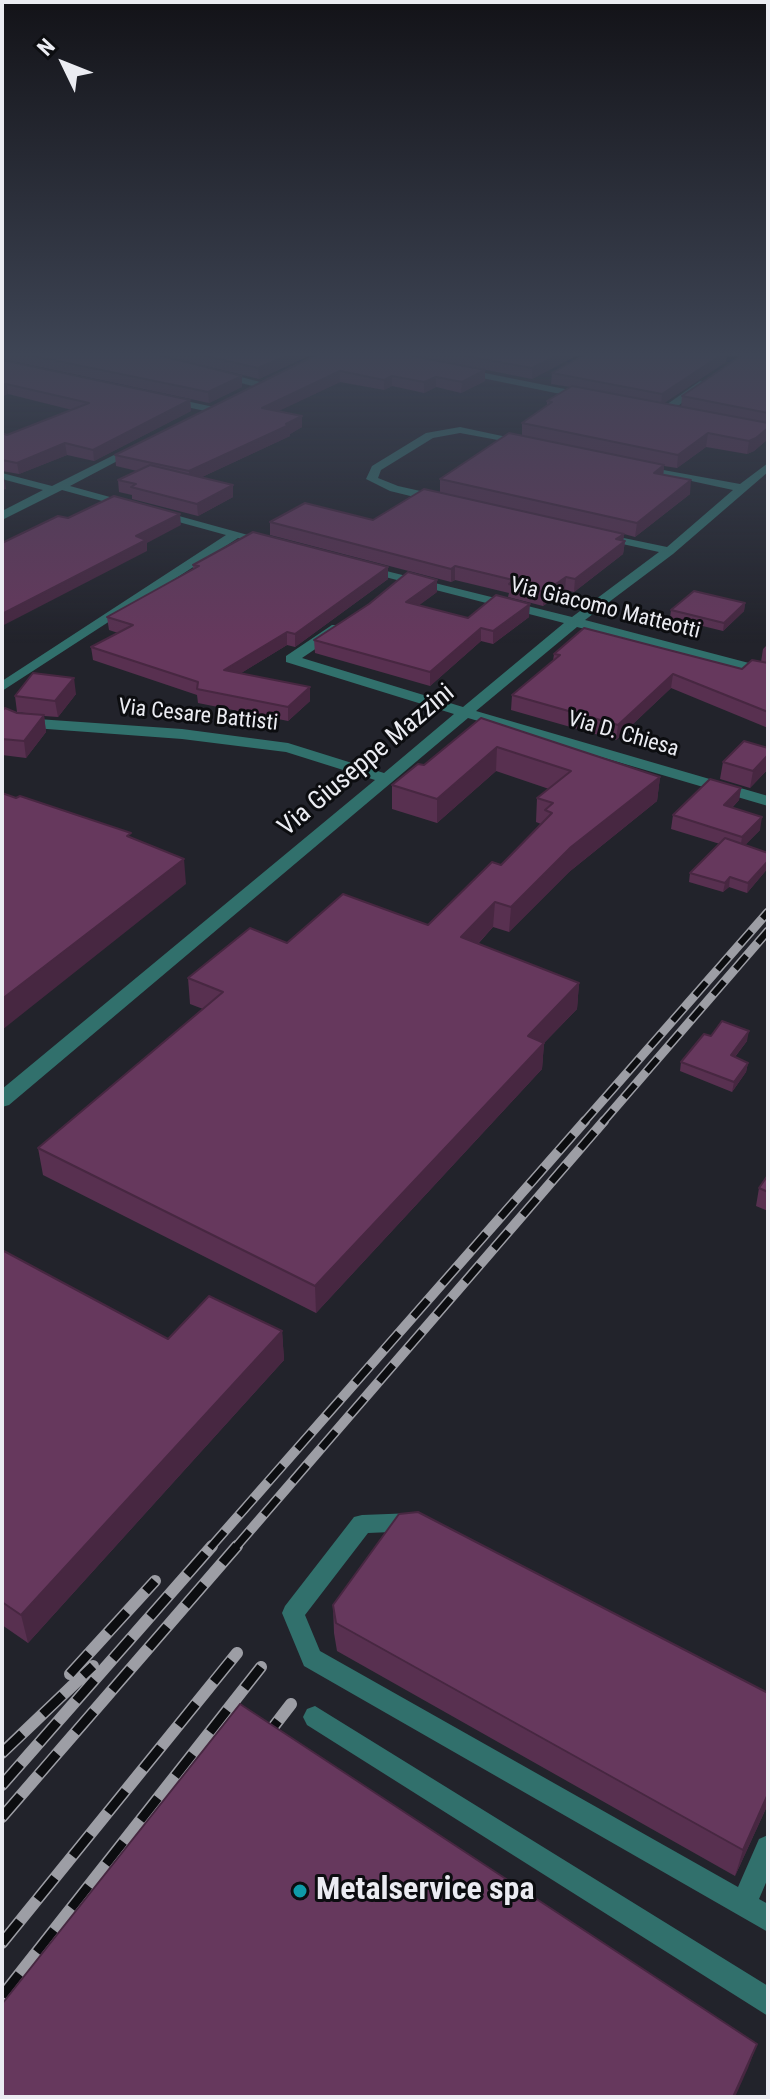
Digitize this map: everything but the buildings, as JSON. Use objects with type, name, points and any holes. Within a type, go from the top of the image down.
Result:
[{"type":"street","points":[[2,516],[132,449]]},
{"type":"street","points":[[407,449],[376,468],[372,479],[394,489],[454,502]]},
{"type":"street","points":[[623,464],[742,488]]},
{"type":"street","name":"Via Giuseppe Mazzini","points":[[2,1100],[574,622],[669,551],[768,466]]},
{"type":"street","points":[[2,476],[282,546]]},
{"type":"street","points":[[587,532],[669,551]]},
{"type":"street","points":[[2,687],[236,534]]},
{"type":"street","name":"Via Giacomo Matteotti","points":[[342,562],[768,672]]},
{"type":"street","points":[[386,592],[403,578]]},
{"type":"street","name":"Via D. Chiesa","points":[[350,619],[291,659],[768,801]]},
{"type":"street","name":"Via Cesare Battisti","points":[[2,712],[20,722],[182,734],[288,748],[387,779]]},
{"type":"lane","points":[[440,1536],[412,1521],[362,1524],[293,1613],[312,1658],[768,1919]]},
{"type":"lane","points":[[315,1717],[768,2002]]},
{"type":"lane","points":[[743,1905],[768,1848]]},
{"type":"railway","points":[[583,1123],[768,912]]},
{"type":"railway","points":[[602,1123],[768,931]]},
{"type":"railway","points":[[210,1548],[585,1121]]},
{"type":"railway","points":[[235,1548],[604,1121]]},
{"type":"railway","points":[[2,1785],[212,1546]]},
{"type":"railway","points":[[2,1817],[237,1546]]},
{"type":"railway","points":[[70,1674],[155,1581]]},
{"type":"railway","points":[[2,1943],[237,1653]]},
{"type":"railway","points":[[2,1753],[93,1666]]},
{"type":"railway","points":[[2,1996],[261,1667]]},
{"type":"railway","points":[[261,1743],[291,1704]]},
{"type":"place","name":"Metalservice spa","points":[[300,1891]]}]
